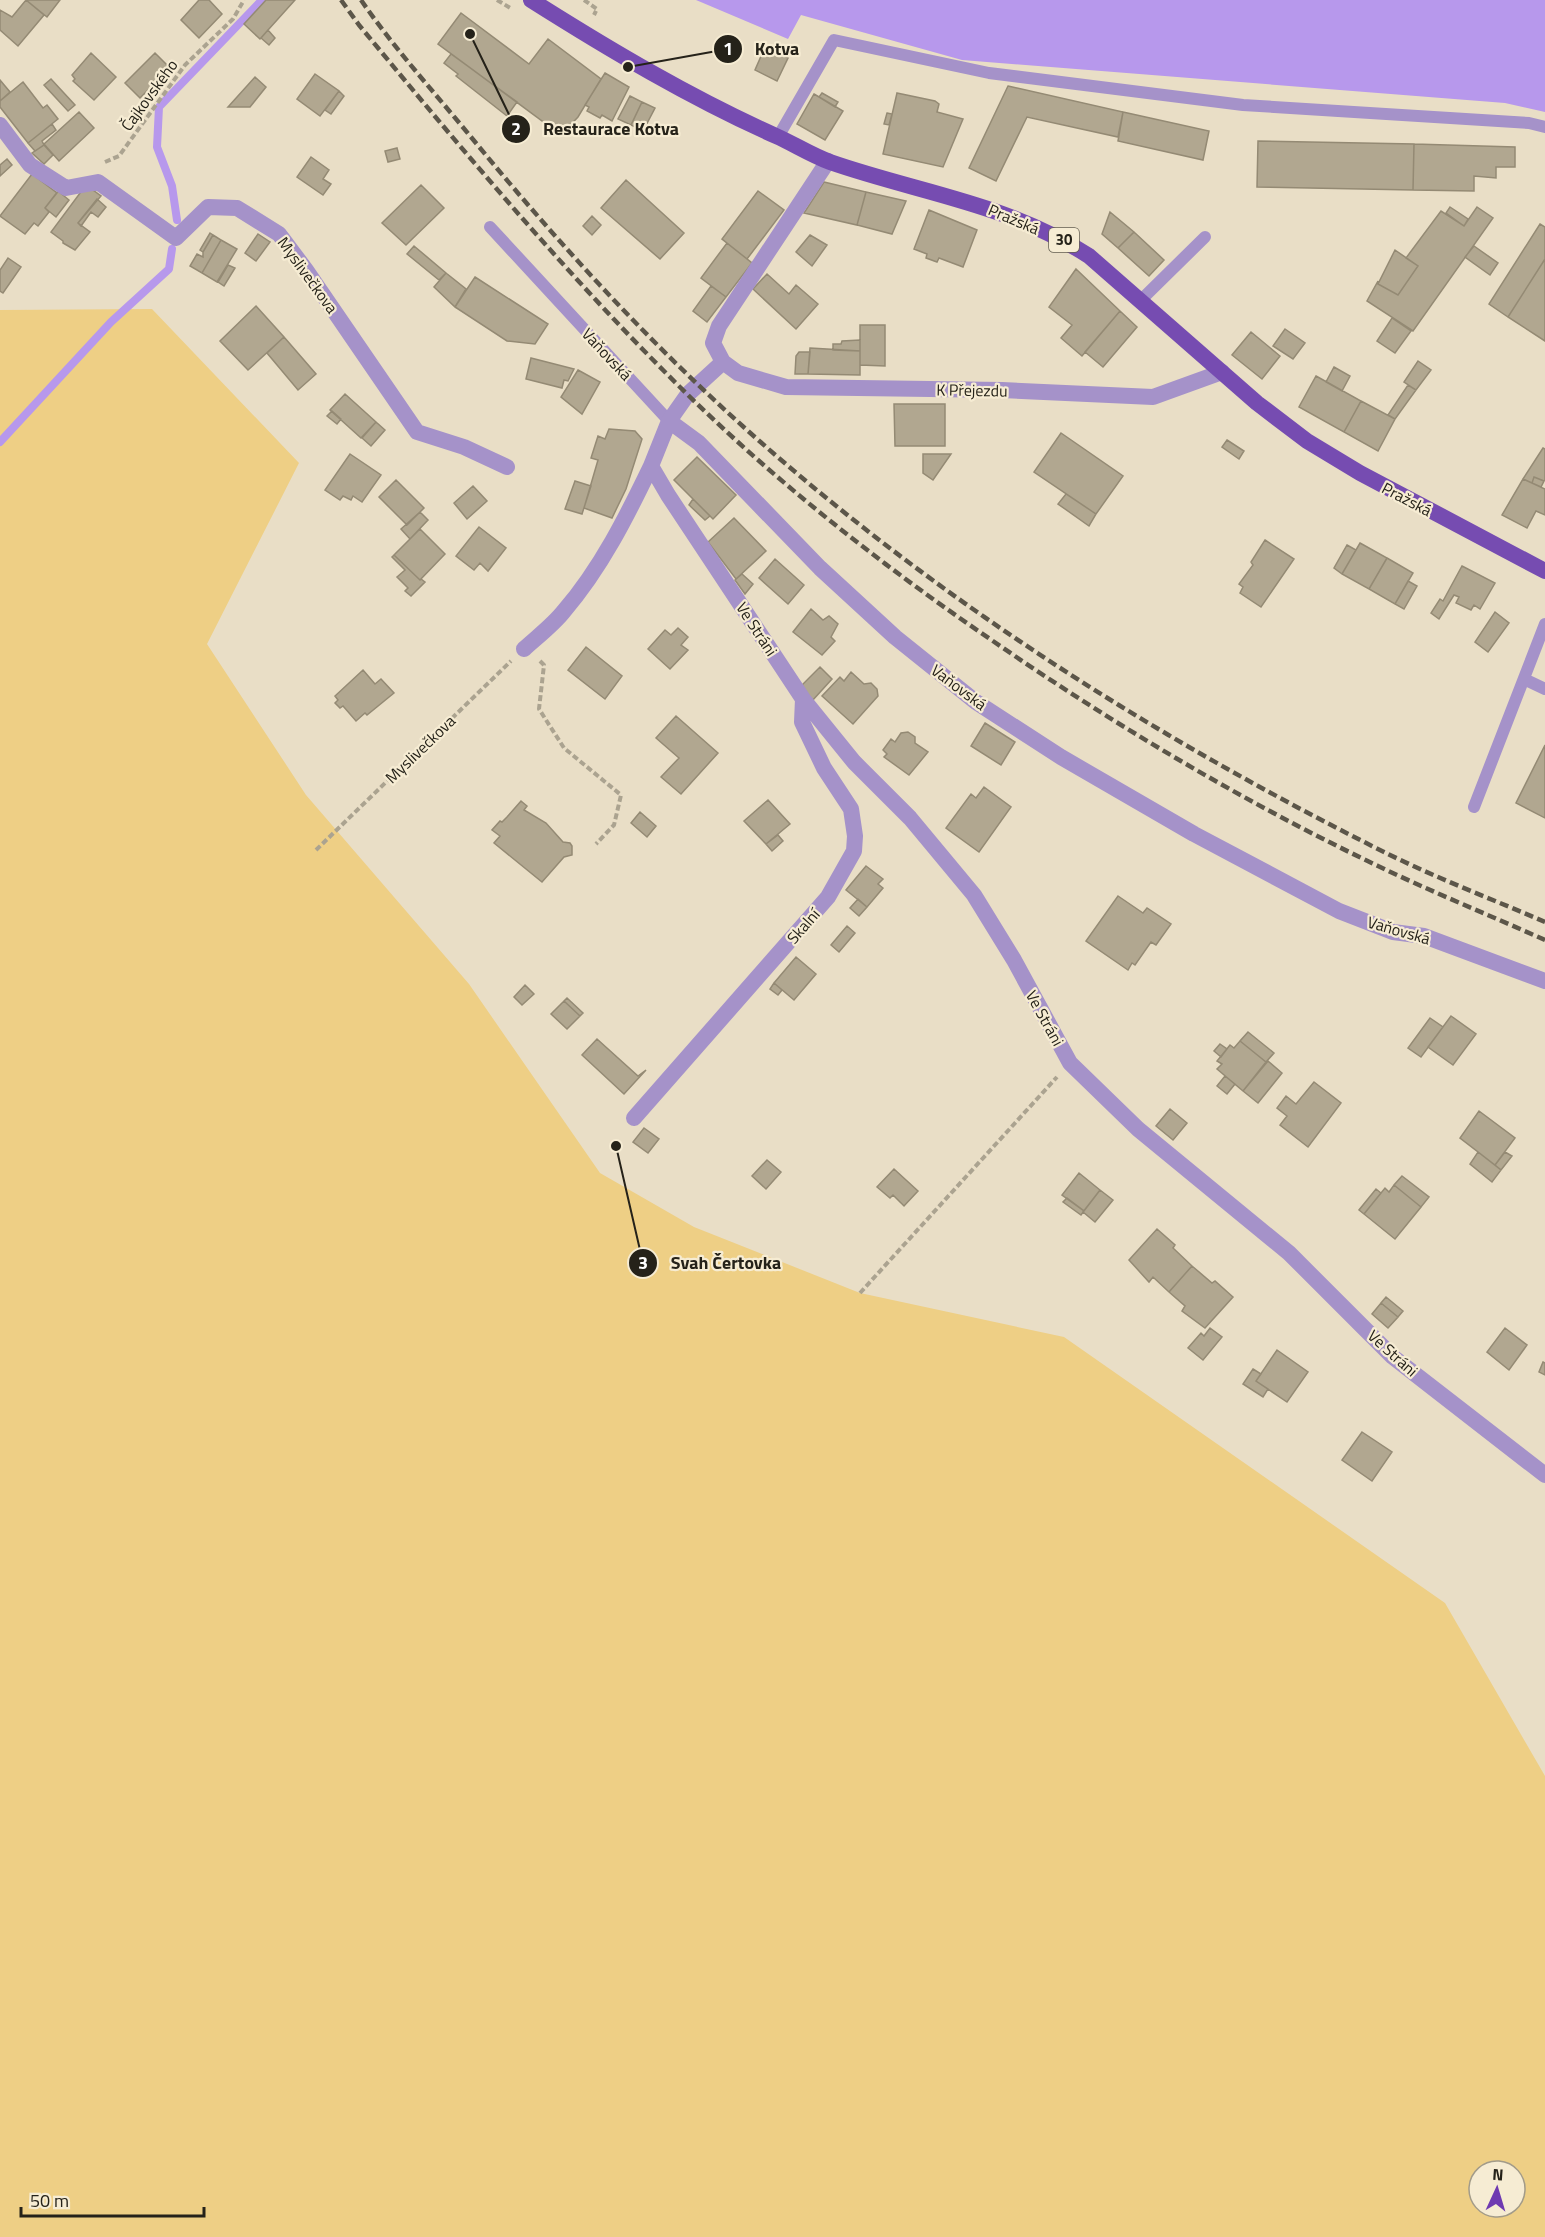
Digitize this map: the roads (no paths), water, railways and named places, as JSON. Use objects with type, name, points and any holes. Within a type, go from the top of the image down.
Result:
[{"type":"main road","name":"Pražská","points":[[531,0],[650,72],[741,121],[828,161],[981,205],[1054,235],[1089,256],[1257,403],[1307,441],[1360,473],[1545,571]]},
{"type":"street","name":"Myslivečkova","points":[[0,124],[30,165],[66,188],[98,182],[176,238],[208,207],[237,208],[279,234],[330,304],[417,432],[464,447],[507,467]]},
{"type":"street","points":[[524,649],[564,612],[602,558],[628,513],[669,421],[688,394],[723,362],[713,343],[719,326],[828,161]]},
{"type":"street","name":"K Přejezdu","points":[[723,362],[738,373],[786,387],[1002,390],[1153,397],[1222,372]]},
{"type":"street","name":"Vaňovská","points":[[669,421],[699,443],[820,568],[895,638],[976,702],[1061,757],[1194,834],[1339,911],[1393,932],[1424,936],[1545,981]]},
{"type":"street","name":"Ve Stráni","points":[[651,465],[668,495],[803,699],[854,762],[910,818],[974,895],[1014,960],[1070,1063],[1138,1129],[1289,1253],[1393,1357],[1545,1475]]},
{"type":"street","name":"Skalní","points":[[634,1118],[828,897],[854,850],[855,836],[851,808],[824,768],[802,722],[803,699]]},
{"type":"lane","points":[[778,137],[834,40],[988,73],[1232,104],[1529,123],[1545,127]]},
{"type":"lane","name":"Vaňovská","points":[[490,227],[669,421]]},
{"type":"lane","points":[[1141,300],[1205,237]]},
{"type":"lane","points":[[1474,807],[1545,624]]},
{"type":"lane","points":[[1524,679],[1545,689]]},
{"type":"waterway","points":[[177,220],[172,186],[157,147],[159,107],[262,0]]},
{"type":"waterway","points":[[0,442],[111,322],[169,269],[172,249]]},
{"type":"railway","points":[[341,0],[359,25],[478,167],[644,351],[759,461],[833,523],[911,583],[1036,670],[1179,760],[1327,841],[1545,940]]},
{"type":"railway","points":[[361,0],[401,53],[502,174],[632,319],[737,421],[887,546],[965,604],[1046,659],[1128,711],[1212,760],[1384,852],[1545,922]]},
{"type":"place","name":"Restaurace Kotva","points":[[470,34]]},
{"type":"place","name":"Kotva","points":[[628,67]]},
{"type":"place","name":"Svah Čertovka","points":[[616,1146]]}]
